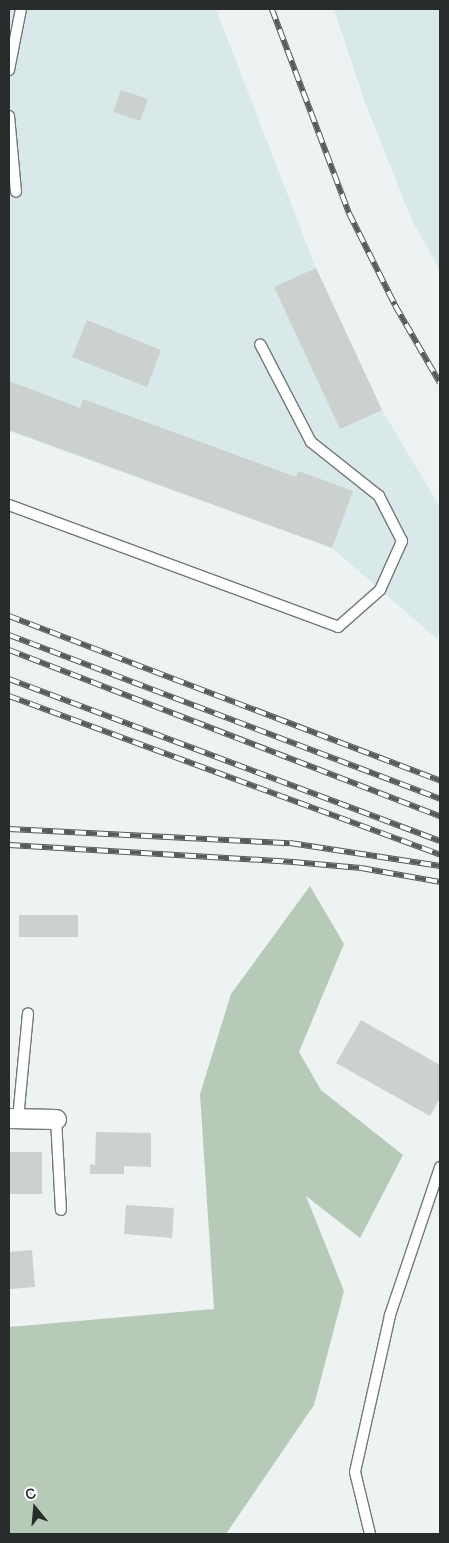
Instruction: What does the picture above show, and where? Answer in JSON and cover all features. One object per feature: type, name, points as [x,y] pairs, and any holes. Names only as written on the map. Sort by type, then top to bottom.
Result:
[{"type":"street","points":[[13,1119],[56,1119]]},
{"type":"lane","points":[[9,70],[21,9]]},
{"type":"lane","points":[[9,116],[16,192]]},
{"type":"lane","points":[[9,505],[338,627],[380,590],[402,541],[378,496],[310,442],[260,344]]},
{"type":"lane","points":[[13,1119],[28,1013]]},
{"type":"lane","points":[[56,1119],[60,1210]]},
{"type":"lane","points":[[370,1534],[355,1472],[390,1315],[440,1167]]},
{"type":"shaded area","points":[[9,9],[216,9],[316,268],[382,410],[440,507],[440,629],[437,639],[332,548],[9,431]]},
{"type":"shaded area","points":[[334,9],[440,9],[440,270],[412,221],[366,105]]},
{"type":"green space","points":[[310,886],[344,944],[299,1052],[321,1090],[403,1155],[360,1238],[306,1196],[344,1291],[314,1405],[226,1534],[9,1534],[9,1327],[214,1309],[200,1094],[231,994]]},
{"type":"building","points":[[121,90],[148,99],[140,121],[113,112]]},
{"type":"building","points":[[316,268],[382,410],[340,429],[274,287]]},
{"type":"building","points":[[87,320],[161,350],[147,387],[72,357]]},
{"type":"building","points":[[9,381],[80,408],[83,399],[296,477],[298,471],[353,491],[332,548],[9,430]]},
{"type":"building","points":[[19,915],[78,915],[78,937],[19,937]]},
{"type":"building","points":[[361,1020],[440,1065],[440,1098],[430,1116],[336,1063]]},
{"type":"building","points":[[96,1132],[151,1133],[151,1167],[124,1166],[124,1174],[90,1174],[90,1164],[95,1165]]},
{"type":"building","points":[[9,1152],[42,1152],[42,1194],[9,1194]]},
{"type":"building","points":[[126,1205],[174,1208],[172,1238],[124,1234]]},
{"type":"building","points":[[32,1250],[35,1287],[10,1289],[9,1252]]},
{"type":"railway","points":[[272,9],[349,213],[395,305],[440,383]]},
{"type":"railway","points":[[9,616],[440,781]]},
{"type":"railway","points":[[9,635],[440,799]]},
{"type":"railway","points":[[9,650],[440,816]]},
{"type":"railway","points":[[9,679],[440,841]]},
{"type":"railway","points":[[9,696],[440,855]]},
{"type":"railway","points":[[9,829],[290,843],[440,866]]},
{"type":"railway","points":[[9,845],[293,862],[361,868],[440,882]]}]
